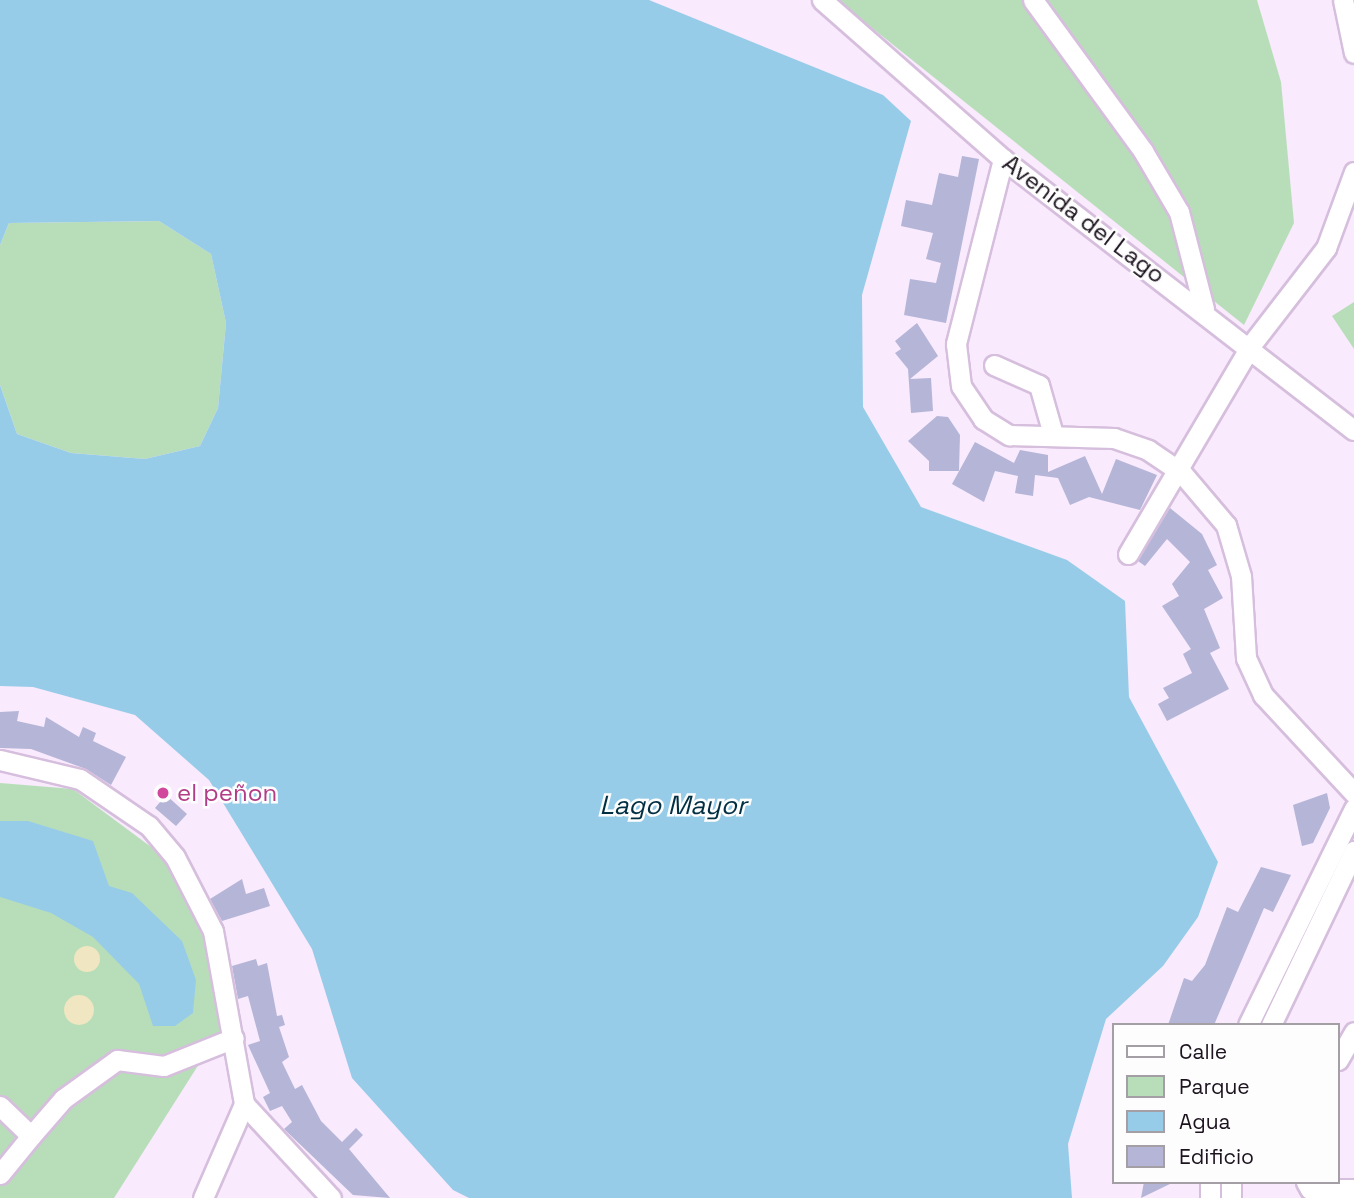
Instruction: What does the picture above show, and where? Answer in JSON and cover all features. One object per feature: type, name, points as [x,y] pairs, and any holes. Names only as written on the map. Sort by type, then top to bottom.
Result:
[{"type":"street","name":"Avenida del Lago","points":[[822,0],[1003,159],[1251,345],[1354,430]]},
{"type":"street","points":[[1032,0],[1143,151],[1179,212],[1204,309]]},
{"type":"street","points":[[1343,0],[1354,53]]},
{"type":"street","points":[[1003,159],[956,344],[961,386],[983,419],[1009,435],[1053,434],[1114,438],[1148,450],[1181,472],[1226,525],[1241,576],[1246,658],[1264,695],[1354,793]]},
{"type":"street","points":[[1128,554],[1181,472],[1251,345],[1326,248],[1354,173]]},
{"type":"street","points":[[994,365],[1039,385],[1053,434]]},
{"type":"street","points":[[0,760],[80,779],[149,826],[175,857],[213,931],[244,1104],[203,1198]]},
{"type":"street","points":[[1249,1023],[1354,809]]},
{"type":"street","points":[[1272,1023],[1354,851]]},
{"type":"street","points":[[1340,1056],[1354,1032]]},
{"type":"street","points":[[0,1154],[63,1099],[117,1060],[164,1066],[234,1038]]},
{"type":"street","points":[[244,1104],[331,1198]]},
{"type":"street","points":[[0,1107],[24,1132]]},
{"type":"street","points":[[0,1174],[24,1132]]},
{"type":"street","points":[[1307,1184],[1310,1189],[1354,1189]]},
{"type":"green space","points":[[837,0],[1257,0],[1281,82],[1294,223],[1244,325]]},
{"type":"green space","points":[[159,221],[211,254],[226,323],[218,408],[200,446],[145,459],[71,453],[17,434],[0,385],[0,245],[9,223]]},
{"type":"green space","points":[[1354,302],[1354,349],[1332,316]]},
{"type":"green space","points":[[0,783],[73,789],[170,861],[205,942],[225,1023],[114,1198],[0,1198]]},
{"type":"sand","points":[[87,946],[97,949],[100,959],[97,969],[87,972],[77,969],[74,959],[77,949]]},
{"type":"sand","points":[[79,995],[90,999],[94,1010],[90,1021],[79,1025],[68,1021],[64,1010],[68,999]]},
{"type":"water","name":"Lago Mayor","points":[[0,0],[649,0],[883,95],[911,121],[862,295],[863,407],[921,507],[1067,560],[1125,601],[1129,697],[1218,862],[1198,917],[1163,966],[1106,1019],[1068,1144],[1072,1198],[469,1198],[453,1190],[352,1078],[312,949],[209,780],[135,715],[33,687],[0,686],[0,385],[17,434],[71,453],[145,459],[200,446],[218,408],[226,323],[211,254],[159,221],[9,223],[0,245]]},
{"type":"water","points":[[0,821],[28,821],[93,841],[109,886],[132,893],[182,941],[196,980],[193,1013],[175,1026],[153,1026],[139,984],[93,937],[51,913],[0,897]]},
{"type":"building","points":[[962,156],[979,159],[946,323],[904,315],[910,279],[936,283],[941,263],[926,259],[933,233],[901,226],[906,200],[932,205],[939,173],[958,177]]},
{"type":"building","points":[[917,323],[938,356],[910,379],[931,378],[933,411],[911,413],[908,369],[895,353],[901,349],[895,341]]},
{"type":"building","points":[[937,416],[948,417],[960,435],[959,471],[929,471],[929,461],[908,441]]},
{"type":"building","points":[[975,442],[1014,463],[1020,450],[1048,455],[1048,472],[1085,456],[1102,494],[1116,459],[1157,475],[1140,510],[1089,497],[1070,505],[1058,478],[1035,475],[1033,496],[1015,493],[1018,476],[995,471],[984,502],[952,484]]},
{"type":"building","points":[[1170,508],[1202,534],[1217,565],[1208,570],[1223,598],[1204,609],[1220,648],[1210,653],[1229,689],[1167,721],[1158,704],[1169,698],[1163,688],[1192,673],[1183,654],[1191,649],[1162,606],[1179,596],[1172,584],[1190,562],[1167,539],[1145,566],[1138,561]]},
{"type":"building","points":[[19,711],[17,721],[44,727],[46,717],[79,737],[83,727],[96,733],[93,741],[126,757],[111,785],[86,769],[31,749],[0,748],[0,712]]},
{"type":"building","points":[[1327,793],[1330,808],[1313,843],[1302,846],[1293,805]]},
{"type":"building","points":[[166,795],[187,814],[176,826],[155,808]]},
{"type":"building","points":[[1261,867],[1291,875],[1273,912],[1264,908],[1215,1023],[1169,1023],[1184,978],[1192,981],[1205,965],[1227,907],[1238,912]]},
{"type":"building","points":[[242,879],[246,894],[264,888],[270,906],[222,921],[210,899]]},
{"type":"building","points":[[256,959],[258,966],[267,963],[277,1016],[282,1015],[285,1025],[279,1027],[289,1057],[282,1062],[295,1089],[302,1085],[321,1121],[342,1142],[356,1128],[363,1135],[349,1149],[390,1198],[353,1195],[284,1129],[292,1122],[282,1106],[270,1111],[263,1097],[270,1093],[248,1045],[260,1041],[248,996],[238,999],[232,966]]},
{"type":"building","points":[[1144,1184],[1170,1184],[1141,1198]]},
{"type":"place","name":"el peñon","points":[[163,793]]}]
